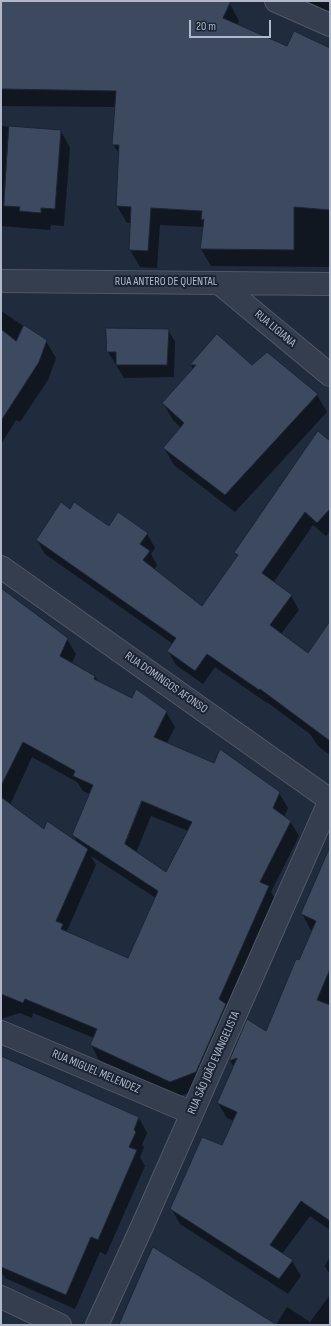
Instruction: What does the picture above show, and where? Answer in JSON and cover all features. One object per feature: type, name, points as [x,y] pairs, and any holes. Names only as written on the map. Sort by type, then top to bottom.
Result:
[{"type":"street","points":[[276,1],[330,25]]},
{"type":"street","name":"RUA ANTERO DE QUENTAL","points":[[1,281],[330,284]]},
{"type":"street","name":"RUA LIGIANA","points":[[219,283],[330,375]]},
{"type":"street","name":"RUA DOMINGOS AFONSO","points":[[1,567],[330,800]]},
{"type":"street","name":"RUA SÃO JOÃO EVANGELISTA","points":[[97,1325],[330,800]]},
{"type":"street","name":"RUA MIGUEL MELENDEZ","points":[[1,1032],[192,1113]]},
{"type":"street","points":[[1,1297],[60,1325]]},
{"type":"building","points":[[1,1],[231,1],[223,18],[287,46],[294,31],[330,48],[330,210],[294,207],[294,250],[200,249],[204,219],[201,220],[202,211],[151,208],[148,251],[129,250],[131,207],[116,206],[119,145],[112,145],[116,91],[1,89]]},
{"type":"building","points":[[9,126],[61,130],[55,209],[41,208],[41,213],[19,211],[20,207],[4,206]]},
{"type":"building","points":[[24,325],[47,340],[39,362],[1,421],[1,329],[16,341]]},
{"type":"building","points":[[106,328],[169,329],[167,365],[116,365],[116,352],[107,352]]},
{"type":"building","points":[[217,334],[252,365],[267,352],[318,394],[225,495],[163,448],[184,423],[162,403],[196,365],[190,365]]},
{"type":"building","points":[[318,431],[330,441],[330,509],[317,523],[305,512],[262,573],[292,595],[270,625],[308,653],[330,621],[330,741],[260,689],[259,690],[207,654],[195,671],[167,651],[176,638],[36,540],[61,502],[70,509],[74,502],[109,526],[118,512],[148,533],[140,544],[150,551],[143,560],[202,606],[238,555],[234,553]]},
{"type":"building","points":[[1,588],[68,638],[60,656],[95,676],[94,679],[132,698],[136,689],[167,711],[154,737],[214,763],[220,749],[280,792],[273,808],[291,821],[260,882],[269,886],[219,999],[226,1004],[196,1072],[170,1082],[90,1045],[97,1029],[25,999],[23,1003],[1,994],[1,797],[44,829],[47,821],[88,849],[56,921],[63,924],[61,929],[128,958],[158,891],[72,835],[93,785],[73,776],[75,771],[23,742],[1,786]],"holes":[[[142,801],[192,822],[166,872],[125,844]]]},
{"type":"building","points":[[330,847],[330,969],[317,1000],[330,1005],[330,1221],[301,1201],[270,1245],[293,1260],[279,1279],[170,1209],[202,1137],[222,1145],[237,1112],[217,1103],[237,1058],[229,1061],[247,1019],[266,1031],[296,959],[299,960],[316,921],[301,914]]},
{"type":"building","points":[[1,1056],[139,1117],[134,1130],[136,1132],[129,1147],[137,1150],[98,1240],[91,1237],[66,1295],[1,1267]]},
{"type":"building","points":[[153,1247],[277,1325],[119,1325]]}]
